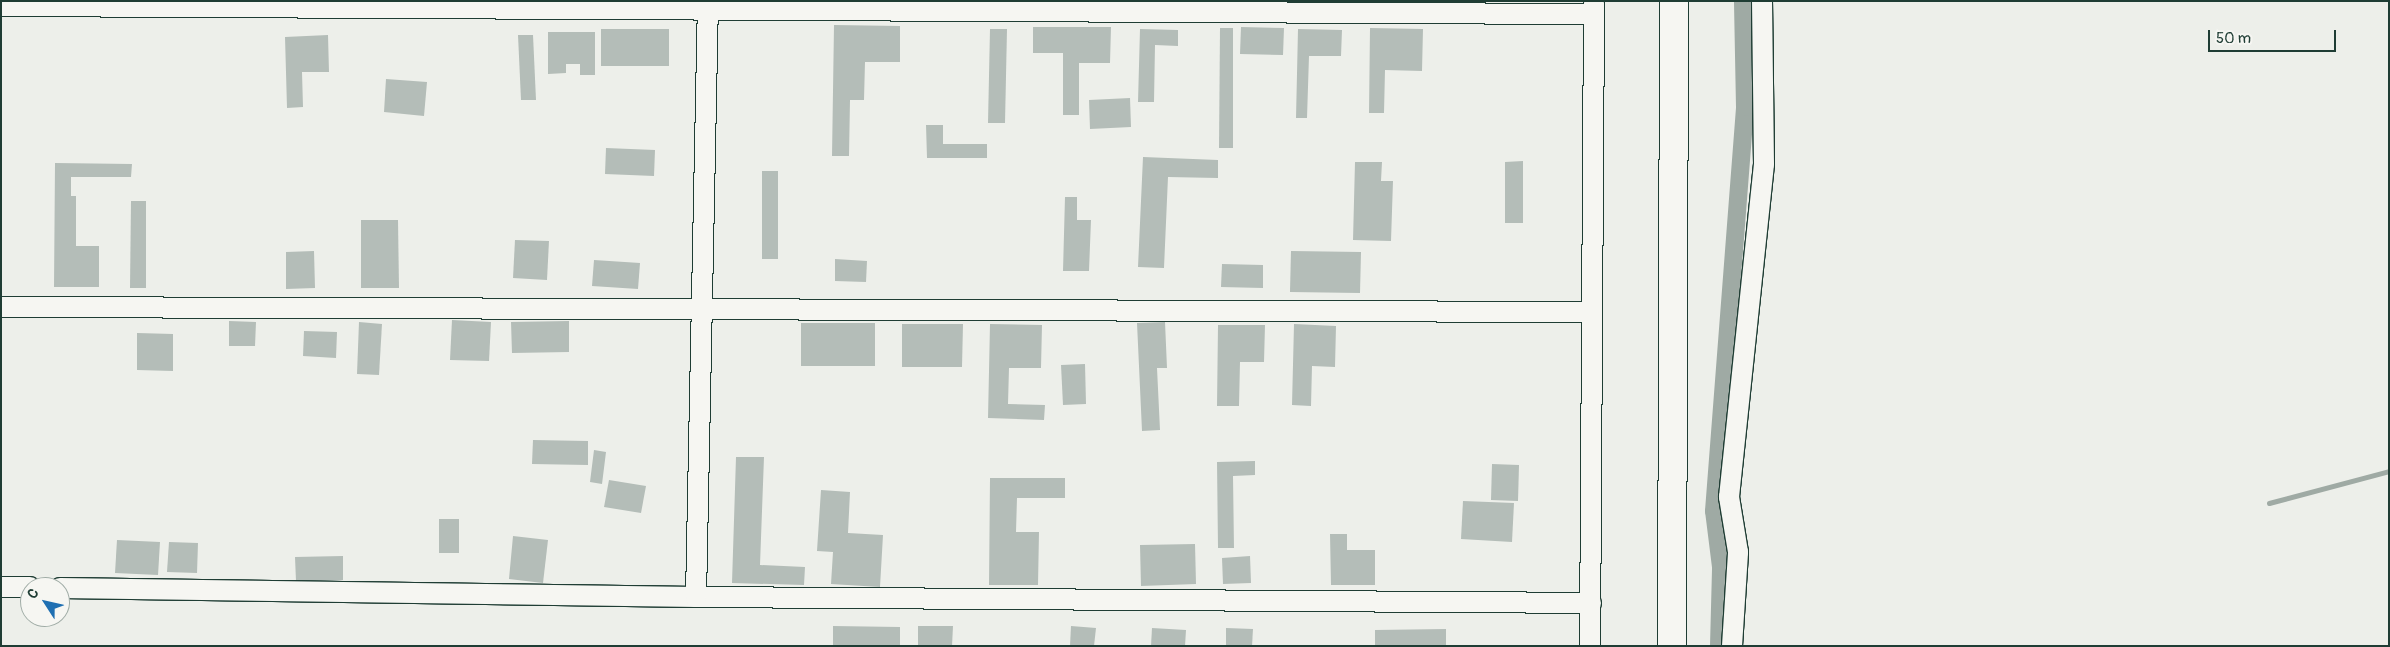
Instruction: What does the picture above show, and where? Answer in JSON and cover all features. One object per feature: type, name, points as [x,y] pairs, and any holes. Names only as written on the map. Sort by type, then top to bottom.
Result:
[{"type":"highway","points":[[1672,646],[1674,1]]},
{"type":"street","points":[[1732,646],[1738,552],[1729,497],[1764,164],[1762,1]]},
{"type":"street","points":[[1,6],[1594,8],[1590,646]]},
{"type":"street","points":[[696,597],[708,6]]},
{"type":"street","points":[[1,307],[1592,312]]},
{"type":"street","points":[[1,587],[20,587]]},
{"type":"street","points":[[70,588],[696,597],[1590,602]]},
{"type":"building","points":[[834,25],[900,26],[900,62],[865,62],[864,100],[850,100],[849,156],[832,156]]},
{"type":"building","points":[[1033,27],[1111,27],[1110,63],[1079,63],[1079,115],[1063,115],[1063,53],[1033,53]]},
{"type":"building","points":[[1241,27],[1284,28],[1283,55],[1240,54]]},
{"type":"building","points":[[1220,28],[1233,28],[1233,148],[1219,148]]},
{"type":"building","points":[[1370,28],[1423,29],[1422,71],[1385,70],[1384,113],[1369,113]]},
{"type":"building","points":[[601,29],[669,29],[669,66],[601,66]]},
{"type":"building","points":[[990,29],[1007,29],[1005,123],[988,123]]},
{"type":"building","points":[[1140,29],[1178,30],[1178,46],[1155,45],[1154,102],[1138,102]]},
{"type":"building","points":[[1298,29],[1342,30],[1341,56],[1309,56],[1307,118],[1296,118]]},
{"type":"building","points":[[548,32],[595,32],[595,75],[580,75],[580,64],[566,64],[566,73],[548,74]]},
{"type":"building","points":[[328,35],[329,72],[302,72],[303,107],[287,108],[285,37]]},
{"type":"building","points":[[518,35],[533,35],[536,100],[521,100]]},
{"type":"building","points":[[386,79],[427,82],[424,116],[384,112]]},
{"type":"building","points":[[1130,98],[1131,127],[1090,129],[1089,100]]},
{"type":"building","points":[[926,125],[943,125],[943,144],[987,144],[987,158],[927,158]]},
{"type":"building","points":[[606,148],[655,150],[654,176],[605,174]]},
{"type":"building","points":[[1143,157],[1218,160],[1218,178],[1168,177],[1164,268],[1138,267]]},
{"type":"building","points":[[1523,161],[1523,223],[1505,223],[1505,162]]},
{"type":"building","points":[[1355,162],[1382,162],[1381,181],[1393,181],[1391,241],[1353,240]]},
{"type":"building","points":[[55,163],[132,164],[131,177],[71,177],[71,196],[76,196],[76,246],[99,246],[99,287],[54,287]]},
{"type":"building","points":[[762,171],[778,171],[778,259],[762,259]]},
{"type":"building","points":[[1065,197],[1077,197],[1077,220],[1091,220],[1089,271],[1063,271]]},
{"type":"building","points":[[131,201],[146,201],[146,288],[130,288]]},
{"type":"building","points":[[361,220],[398,220],[399,288],[361,288]]},
{"type":"building","points":[[515,240],[549,241],[547,280],[513,278]]},
{"type":"building","points":[[314,251],[315,288],[286,289],[286,252]]},
{"type":"building","points":[[1291,251],[1361,252],[1360,293],[1290,292]]},
{"type":"building","points":[[835,259],[867,261],[866,282],[835,281]]},
{"type":"building","points":[[594,260],[640,263],[638,289],[592,286]]},
{"type":"building","points":[[1222,264],[1263,265],[1263,288],[1221,287]]},
{"type":"building","points":[[452,320],[491,322],[489,361],[450,360]]},
{"type":"building","points":[[229,321],[256,322],[255,346],[229,346]]},
{"type":"building","points":[[569,321],[569,352],[512,353],[511,322]]},
{"type":"building","points":[[359,322],[382,324],[379,375],[357,374]]},
{"type":"building","points":[[1165,322],[1167,368],[1157,368],[1160,430],[1142,431],[1137,323]]},
{"type":"building","points":[[801,323],[875,323],[875,366],[801,366]]},
{"type":"building","points":[[902,324],[963,324],[962,367],[902,367]]},
{"type":"building","points":[[990,324],[1042,325],[1041,368],[1009,368],[1008,404],[1045,405],[1044,420],[988,418]]},
{"type":"building","points":[[1294,324],[1336,326],[1335,367],[1312,366],[1311,406],[1292,405]]},
{"type":"building","points":[[1218,325],[1265,325],[1264,362],[1240,362],[1239,406],[1217,406]]},
{"type":"building","points":[[304,331],[337,332],[336,358],[303,356]]},
{"type":"building","points":[[137,333],[173,334],[173,371],[137,370]]},
{"type":"building","points":[[1085,364],[1086,404],[1063,405],[1061,365]]},
{"type":"building","points":[[533,440],[588,441],[588,465],[532,464]]},
{"type":"building","points":[[594,450],[606,452],[602,484],[590,482]]},
{"type":"building","points":[[736,457],[764,457],[760,565],[805,567],[804,585],[732,583]]},
{"type":"building","points":[[1255,461],[1255,475],[1233,476],[1234,548],[1218,548],[1217,462]]},
{"type":"building","points":[[1492,464],[1519,465],[1518,501],[1491,500]]},
{"type":"building","points":[[990,478],[1065,478],[1065,498],[1017,498],[1016,532],[1039,532],[1038,585],[989,585]]},
{"type":"building","points":[[609,480],[646,486],[641,513],[604,507]]},
{"type":"building","points":[[821,490],[850,492],[848,533],[883,535],[880,587],[831,584],[833,552],[817,551]]},
{"type":"building","points":[[1463,501],[1514,503],[1512,542],[1461,539]]},
{"type":"building","points":[[439,519],[459,519],[459,553],[439,553]]},
{"type":"building","points":[[1330,534],[1347,534],[1347,550],[1375,550],[1375,585],[1331,585]]},
{"type":"building","points":[[513,536],[548,540],[543,583],[509,579]]},
{"type":"building","points":[[117,540],[160,542],[158,575],[115,573]]},
{"type":"building","points":[[169,542],[198,543],[197,573],[167,572]]},
{"type":"building","points":[[1195,544],[1196,584],[1141,586],[1140,545]]},
{"type":"building","points":[[343,556],[343,580],[296,581],[295,557]]},
{"type":"building","points":[[1250,556],[1251,583],[1223,584],[1222,558]]},
{"type":"building","points":[[833,626],[900,627],[900,646],[833,646]]},
{"type":"building","points":[[918,626],[953,626],[952,646],[918,646]]},
{"type":"building","points":[[1071,626],[1096,628],[1094,646],[1070,646]]},
{"type":"building","points":[[1152,628],[1186,630],[1185,646],[1151,646]]},
{"type":"building","points":[[1226,628],[1253,629],[1252,646],[1226,646]]},
{"type":"building","points":[[1446,629],[1446,646],[1375,646],[1375,630]]},
{"type":"waterway","points":[[1719,646],[1721,567],[1714,511],[1745,107],[1743,1]]},
{"type":"waterway","points":[[2269,503],[2389,471]]}]
